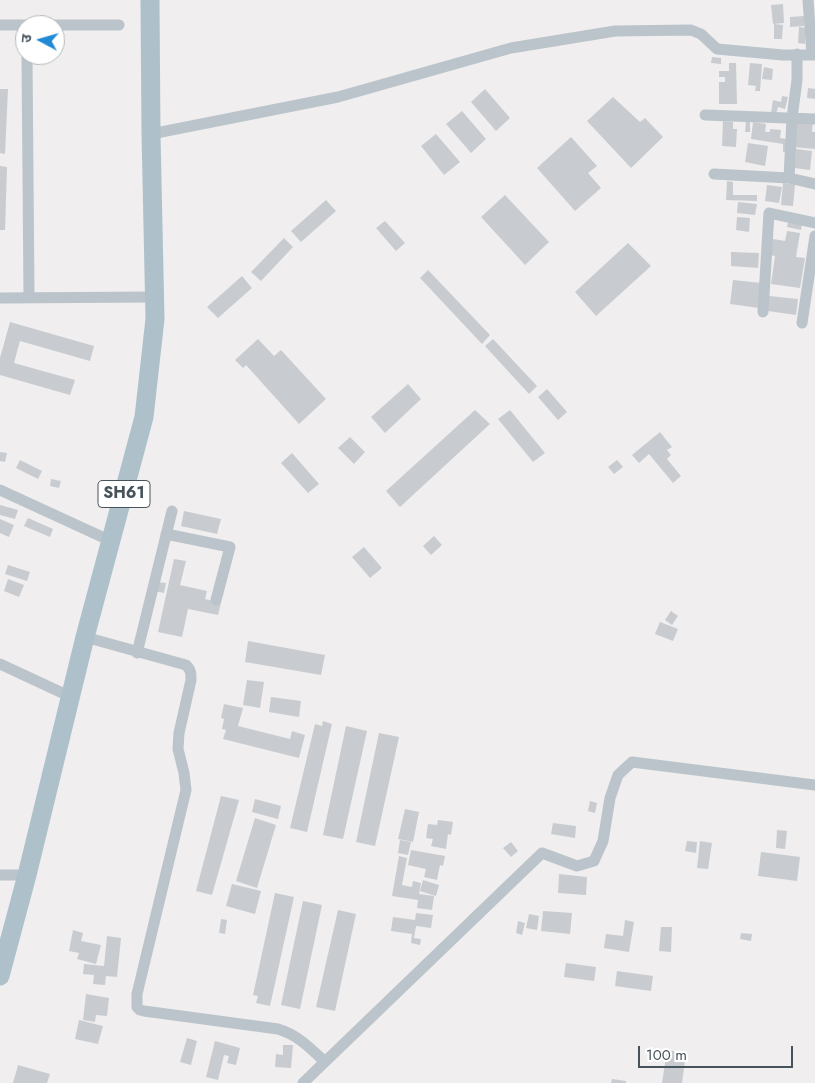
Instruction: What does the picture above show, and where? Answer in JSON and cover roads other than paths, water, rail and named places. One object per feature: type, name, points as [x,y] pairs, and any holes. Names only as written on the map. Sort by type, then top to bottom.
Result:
[{"type":"main road","name":"SH61","points":[[0,976],[27,875],[85,637],[144,416],[155,319],[150,0]]},
{"type":"street","points":[[151,134],[338,97],[511,48],[615,31],[692,30],[701,34],[717,49],[782,55],[814,55],[808,0]]},
{"type":"street","points":[[0,25],[15,25]]},
{"type":"street","points":[[65,25],[119,25]]},
{"type":"street","points":[[789,178],[792,118],[797,80],[797,54]]},
{"type":"street","points":[[27,65],[29,298]]},
{"type":"street","points":[[705,115],[815,119]]},
{"type":"street","points":[[714,174],[789,178],[815,184]]},
{"type":"street","points":[[762,312],[769,213],[815,223]]},
{"type":"street","points":[[802,323],[815,236]]},
{"type":"street","points":[[0,298],[155,297]]},
{"type":"street","points":[[0,490],[111,541]]},
{"type":"street","points":[[137,652],[172,511]]},
{"type":"street","points":[[166,534],[230,547],[216,600]]},
{"type":"street","points":[[85,637],[186,665],[190,669],[191,680],[178,733],[178,749],[186,790],[137,994],[137,1007],[144,1012],[289,1032],[304,1041],[325,1062]]},
{"type":"street","points":[[0,664],[71,697]]},
{"type":"street","points":[[303,1083],[542,853],[577,866],[594,861],[603,841],[610,798],[618,775],[632,762],[815,785]]},
{"type":"street","points":[[0,875],[27,875]]}]
